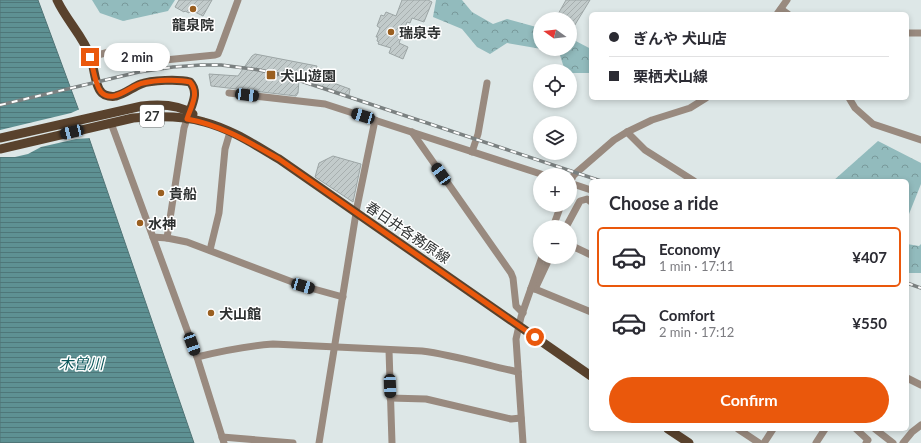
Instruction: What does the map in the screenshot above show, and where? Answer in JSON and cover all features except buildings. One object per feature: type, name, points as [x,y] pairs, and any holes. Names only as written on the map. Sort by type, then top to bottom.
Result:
[{"type":"main road","points":[[57,0],[61,9],[81,38],[90,57],[98,86],[102,93],[109,96],[116,96],[143,83],[183,80],[190,82],[195,89],[195,97],[188,115]]},
{"type":"main road","name":"春日井各務原線","points":[[0,149],[98,120],[130,107],[156,105],[175,106],[188,115],[230,132],[279,159],[589,375]]},
{"type":"main road","name":"春日井各務原線","points":[[0,138],[48,127],[98,120],[111,123],[133,118],[152,116],[188,115]]},
{"type":"main road","points":[[671,431],[689,443]]},
{"type":"street","points":[[90,57],[109,52],[127,59],[145,62],[218,54],[238,0]]},
{"type":"street","points":[[779,11],[787,0]]},
{"type":"street","points":[[909,33],[921,33]]},
{"type":"street","points":[[472,152],[478,134],[487,83]]},
{"type":"street","points":[[229,93],[325,104],[533,171]]},
{"type":"street","points":[[577,172],[614,140],[627,132],[652,120],[690,108],[703,100]]},
{"type":"street","points":[[850,100],[855,108],[873,124],[921,140]]},
{"type":"street","points":[[168,238],[184,128],[188,115]]},
{"type":"street","points":[[319,443],[357,208],[376,120]]},
{"type":"street","points":[[111,123],[197,357],[223,440],[293,443]]},
{"type":"street","points":[[210,250],[219,213],[225,150],[230,132]]},
{"type":"street","points":[[412,132],[511,273],[513,278],[516,306],[523,313]]},
{"type":"street","points":[[627,132],[645,150],[691,179]]},
{"type":"street","points":[[577,185],[589,189]]},
{"type":"street","points":[[570,220],[580,201],[589,200]]},
{"type":"street","points":[[153,237],[187,242],[303,286],[343,297]]},
{"type":"street","points":[[577,249],[589,254]]},
{"type":"street","points":[[533,289],[540,264]]},
{"type":"street","points":[[523,443],[516,339],[523,313],[533,289],[546,264]]},
{"type":"street","points":[[533,289],[589,311]]},
{"type":"street","points":[[197,357],[252,345],[273,344],[422,351],[446,354],[481,364],[518,372]]},
{"type":"street","points":[[389,350],[392,443]]},
{"type":"street","points":[[909,379],[921,385]]},
{"type":"street","points":[[390,398],[426,399],[511,419],[521,418]]},
{"type":"street","points":[[903,443],[912,432],[921,425]]},
{"type":"street","points":[[741,431],[759,443]]},
{"type":"street","points":[[764,443],[772,431]]},
{"type":"street","points":[[816,443],[824,431]]},
{"type":"street","points":[[858,431],[868,440],[866,443]]},
{"type":"street","points":[[878,431],[893,443]]},
{"type":"green space","points":[[92,0],[175,0],[168,11],[123,21],[100,13]]},
{"type":"green space","points":[[436,0],[462,0],[472,12],[493,24],[507,19],[533,26],[533,48],[507,43],[490,54],[477,47],[462,29],[433,17]]},
{"type":"green space","points":[[577,42],[589,48],[589,73],[577,73],[577,64],[563,64],[560,56],[577,56]]},
{"type":"green space","points":[[878,141],[921,163],[921,184],[909,214],[909,179],[835,179]]},
{"type":"green space","points":[[909,244],[919,246],[921,244],[921,273],[909,273]]},
{"type":"water","name":"木曽川","points":[[0,0],[38,0],[89,138],[194,443],[0,443]]},
{"type":"pier","points":[[80,109],[91,138],[76,139],[41,147],[28,154],[15,157],[0,157],[0,130],[71,113]]},
{"type":"railway","points":[[0,105],[139,72],[173,67],[221,65],[283,75],[595,179]]},
{"type":"railway","points":[[909,284],[921,288]]},
{"type":"place","name":"龍泉院","points":[[193,9]]},
{"type":"place","name":"瑞泉寺","points":[[391,32]]},
{"type":"place","name":"犬山遊園","points":[[271,75]]},
{"type":"place","name":"貴船","points":[[161,193]]},
{"type":"place","name":"水神","points":[[140,223]]},
{"type":"place","name":"犬山館","points":[[211,313]]},
{"type":"route","points":[[90,57],[98,86],[102,93],[109,96],[116,96],[143,83],[172,80],[183,80],[190,82],[195,89],[195,95],[187,119],[204,122],[230,132],[279,159],[535,337]]}]
